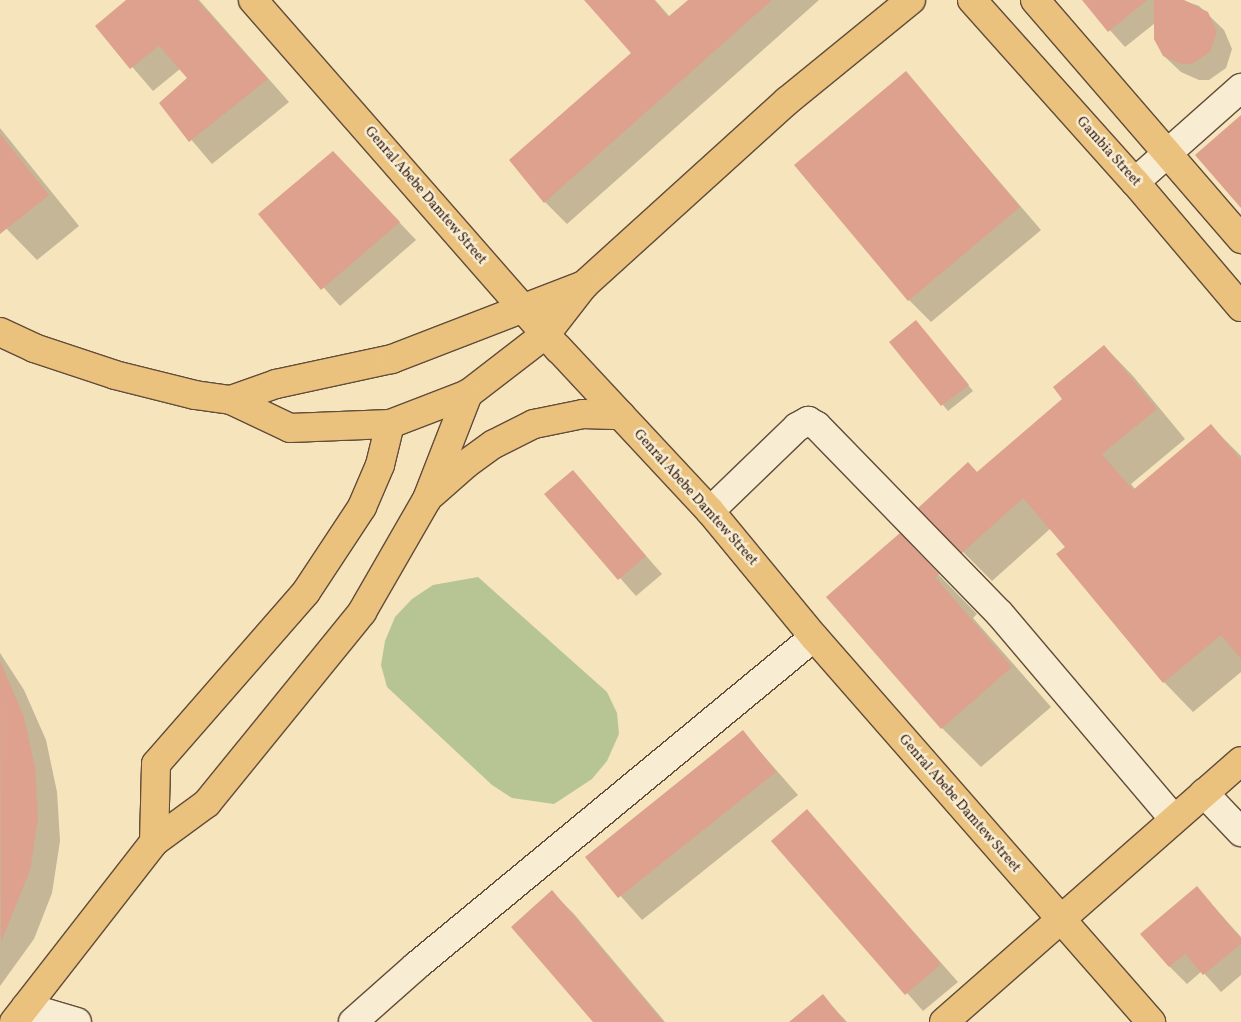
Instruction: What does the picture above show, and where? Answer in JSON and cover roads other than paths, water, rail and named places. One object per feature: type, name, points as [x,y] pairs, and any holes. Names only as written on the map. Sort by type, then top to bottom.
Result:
[{"type":"main road","name":"Genral Abebe Damtew Street","points":[[253,0],[546,334],[710,511],[814,637],[1151,1022]]},
{"type":"main road","points":[[0,332],[34,348],[116,375],[196,395],[231,400],[290,428],[390,424],[468,394],[546,334],[584,285],[787,101],[911,0]]},
{"type":"main road","name":"Gambia Street","points":[[972,0],[1135,182],[1241,307]]},
{"type":"main road","points":[[1035,0],[1168,151],[1241,239]]},
{"type":"main road","points":[[231,400],[276,384],[392,359],[584,285]]},
{"type":"main road","points":[[20,1015],[154,842],[207,804],[362,612],[427,499],[468,394]]},
{"type":"main road","points":[[427,499],[466,464],[494,444],[534,424],[583,414],[621,415]]},
{"type":"main road","points":[[154,842],[156,764],[306,592],[362,507],[380,465],[390,424]]},
{"type":"main road","points":[[944,1022],[1241,761]]},
{"type":"street","points":[[1135,182],[1241,88]]},
{"type":"street","points":[[710,511],[796,427],[808,421],[817,426],[1000,614],[1174,819]]},
{"type":"street","points":[[353,1022],[416,966],[814,637]]},
{"type":"street","points":[[1204,793],[1241,832]]},
{"type":"street","points":[[20,1015],[77,1022]]}]
